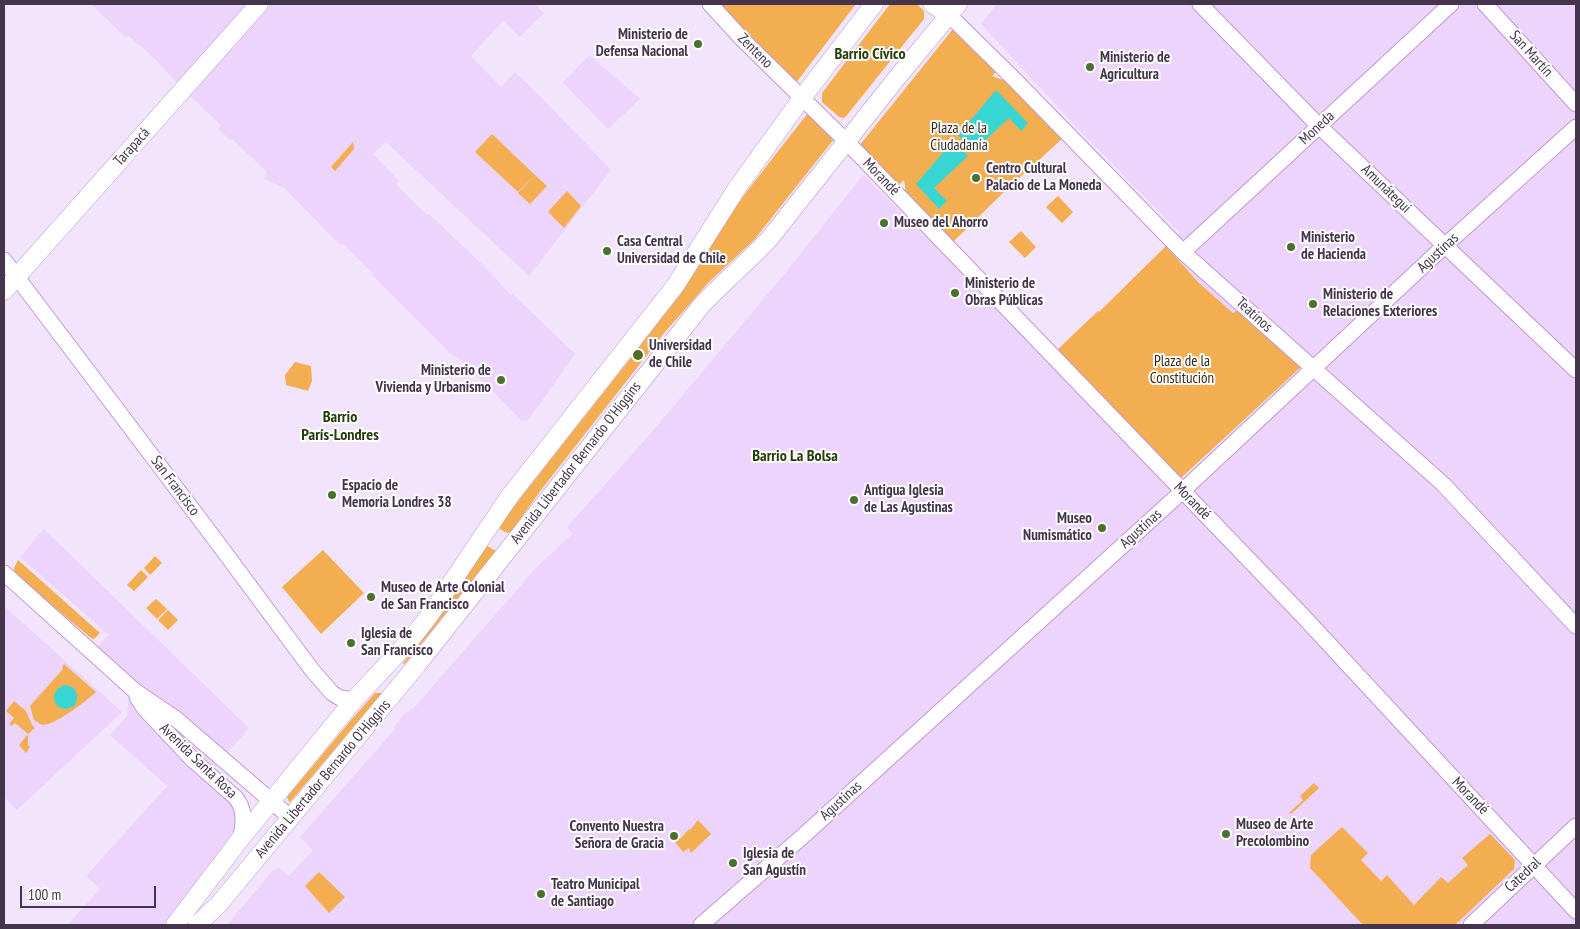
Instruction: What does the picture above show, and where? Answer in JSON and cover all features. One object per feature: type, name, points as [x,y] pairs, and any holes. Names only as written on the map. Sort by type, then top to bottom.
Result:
[{"type":"main road","name":"Tarapacá","points":[[4,291],[259,4]]},
{"type":"main road","name":"Zenteno","points":[[710,4],[743,40],[802,98]]},
{"type":"main road","name":"Avenida Libertador Bernardo O'Higgins","points":[[174,925],[241,838],[354,700],[411,639],[429,616],[509,498],[675,286],[731,196],[802,98],[874,4]]},
{"type":"main road","name":"Teatinos","points":[[932,4],[953,10],[1015,80],[1183,252],[1443,484],[1576,626]]},
{"type":"main road","name":"Amunátegui","points":[[1200,4],[1319,126],[1576,370]]},
{"type":"main road","name":"Moneda","points":[[1183,252],[1451,4]]},
{"type":"main road","name":"San Martín","points":[[1485,4],[1576,104]]},
{"type":"main road","name":"Avenida Libertador Bernardo O'Higgins","points":[[197,925],[219,904],[417,665],[701,306],[770,238],[953,10]]},
{"type":"main road","name":"Morandé","points":[[802,98],[847,142],[1302,615],[1418,742],[1535,864],[1576,911]]},
{"type":"main road","name":"Agustinas","points":[[701,925],[802,837],[1183,491],[1445,246],[1576,127]]},
{"type":"main road","name":"San Francisco","points":[[4,260],[312,670],[336,696],[354,700]]},
{"type":"main road","points":[[488,528],[511,546]]},
{"type":"main road","name":"Avenida Santa Rosa","points":[[4,573],[135,690],[175,718],[291,818]]},
{"type":"main road","name":"Avenida Santa Rosa","points":[[135,690],[138,700],[150,714],[193,760],[239,802],[243,814],[241,838]]},
{"type":"main road","name":"Catedral","points":[[1471,925],[1576,826]]},
{"type":"shaded area","points":[[91,4],[534,4],[544,13],[520,37],[503,21],[471,56],[501,87],[515,72],[611,170],[529,276],[386,142],[373,154],[399,181],[396,184],[427,215],[429,214],[484,266],[511,295],[520,301],[575,354],[532,415],[526,421],[521,420],[462,361],[452,355],[342,243],[340,245],[283,187],[264,179],[266,171],[232,139],[230,140],[218,129],[221,125],[140,45],[129,36],[126,38]]},
{"type":"shaded area","points":[[997,4],[1576,4],[1576,925],[227,925],[273,870],[279,868],[289,876],[313,850],[300,837],[395,729],[394,727],[407,711],[409,712],[410,709],[414,708],[537,567],[572,534],[567,527],[650,434],[782,277],[863,175],[1026,335],[1179,478],[1183,478],[1300,369],[1238,309],[1233,314],[1198,281],[1166,246],[1179,232],[1081,132],[981,24]]},
{"type":"shaded area","points":[[589,55],[640,99],[608,129],[563,83]]},
{"type":"shaded area","points":[[996,90],[1028,123],[1021,131],[1009,118],[974,151],[958,135]]},
{"type":"shaded area","points":[[953,141],[968,156],[934,188],[947,201],[939,209],[916,184]]},
{"type":"shaded area","points":[[44,529],[249,728],[208,775],[236,803],[236,833],[169,925],[67,925],[100,889],[86,876],[167,786],[110,735],[127,716],[130,683],[94,651],[109,635],[20,557]]},
{"type":"shaded area","points":[[4,606],[122,712],[17,810],[4,797]]},
{"type":"shaded area","points":[[65,685],[74,689],[77,698],[75,705],[63,709],[58,706],[54,698],[59,688]]},
{"type":"green space","points":[[717,4],[856,4],[795,84]]},
{"type":"green space","points":[[890,4],[917,4],[924,11],[924,19],[847,115],[844,118],[839,117],[822,102],[822,93]]},
{"type":"green space","name":"Plaza de la Ciudadanía","points":[[953,29],[998,70],[992,76],[1006,81],[1063,138],[953,242],[906,193],[904,180],[897,186],[859,146]]},
{"type":"green space","points":[[808,113],[834,139],[754,240],[709,282],[665,332],[541,490],[511,532],[507,533],[500,529],[500,525],[674,301],[721,228]]},
{"type":"green space","points":[[492,134],[535,175],[518,192],[475,152]]},
{"type":"green space","points":[[353,142],[354,149],[335,171],[331,167]]},
{"type":"green space","points":[[535,175],[547,186],[530,204],[518,193]]},
{"type":"green space","points":[[567,191],[581,206],[564,228],[548,212]]},
{"type":"green space","points":[[1058,196],[1073,212],[1062,223],[1046,207]]},
{"type":"green space","points":[[1021,231],[1036,247],[1025,258],[1009,242]]},
{"type":"green space","name":"Plaza de la Constitución","points":[[1166,246],[1198,282],[1233,313],[1239,309],[1301,367],[1180,479],[1057,350],[1099,312]]},
{"type":"green space","points":[[295,362],[311,366],[312,381],[308,391],[286,385],[285,375]]},
{"type":"green space","points":[[486,545],[496,551],[404,665],[403,663],[432,627]]},
{"type":"green space","points":[[323,550],[364,593],[321,634],[282,587]]},
{"type":"green space","points":[[155,556],[162,563],[150,575],[144,568]]},
{"type":"green space","points":[[18,560],[100,633],[94,639],[91,638],[15,574],[14,568]]},
{"type":"green space","points":[[141,570],[148,577],[134,591],[127,585]]},
{"type":"green space","points":[[156,599],[167,609],[157,619],[146,608]]},
{"type":"green space","points":[[168,610],[178,620],[168,630],[158,620]]},
{"type":"green space","points":[[64,664],[96,692],[62,717],[42,725],[34,720],[30,706],[63,669]]},
{"type":"green space","points":[[375,693],[382,693],[289,802],[287,797]]},
{"type":"green space","points":[[14,701],[26,711],[35,728],[28,734],[15,723],[12,726],[9,724],[14,718],[6,711]]},
{"type":"green space","points":[[28,734],[28,745],[30,747],[26,753],[19,745]]},
{"type":"green space","points":[[1314,783],[1319,788],[1291,814],[1289,813],[1303,800],[1300,796]]},
{"type":"green space","points":[[698,820],[711,834],[691,853],[689,848],[683,852],[675,842],[690,830]]},
{"type":"green space","points":[[1342,827],[1368,853],[1361,860],[1381,881],[1387,875],[1414,905],[1441,877],[1448,883],[1468,865],[1462,858],[1490,834],[1515,860],[1514,869],[1455,925],[1363,925],[1310,868],[1311,855]]},
{"type":"green space","points":[[319,872],[345,897],[329,913],[305,886]]},
{"type":"place","name":"Ministerio de Defensa Nacional","points":[[698,44]]},
{"type":"place","name":"Ministerio de Agricultura","points":[[1090,67]]},
{"type":"place","name":"Centro Cultural Palacio de La Moneda","points":[[976,178]]},
{"type":"place","name":"Museo del Ahorro","points":[[884,223]]},
{"type":"place","name":"Ministerio de Hacienda","points":[[1291,247]]},
{"type":"place","name":"Casa Central Universidad de Chile","points":[[607,251]]},
{"type":"place","name":"Ministerio de Obras Públicas","points":[[955,293]]},
{"type":"place","name":"Ministerio de Relaciones Exteriores","points":[[1313,304]]},
{"type":"place","name":"Universidad de Chile","points":[[638,355]]},
{"type":"place","name":"Ministerio de Vivienda y Urbanismo","points":[[501,380]]},
{"type":"place","name":"Espacio de Memoria Londres 38","points":[[332,495]]},
{"type":"place","name":"Antigua Iglesia de Las Agustinas","points":[[854,500]]},
{"type":"place","name":"Museo Numismático","points":[[1102,528]]},
{"type":"place","name":"Museo de Arte Colonial de San Francisco","points":[[371,597]]},
{"type":"place","name":"Iglesia de San Francisco","points":[[351,643]]},
{"type":"place","name":"Museo de Arte Precolombino","points":[[1226,834]]},
{"type":"place","name":"Convento Nuestra Señora de Gracia","points":[[674,836]]},
{"type":"place","name":"Iglesia de San Agustín","points":[[733,863]]},
{"type":"place","name":"Teatro Municipal de Santiago","points":[[541,894]]},
{"type":"district","name":"Barrio Cívico","points":[[870,54]]},
{"type":"district","name":"Barrio París-Londres","points":[[340,426]]},
{"type":"district","name":"Barrio La Bolsa","points":[[795,456]]}]
